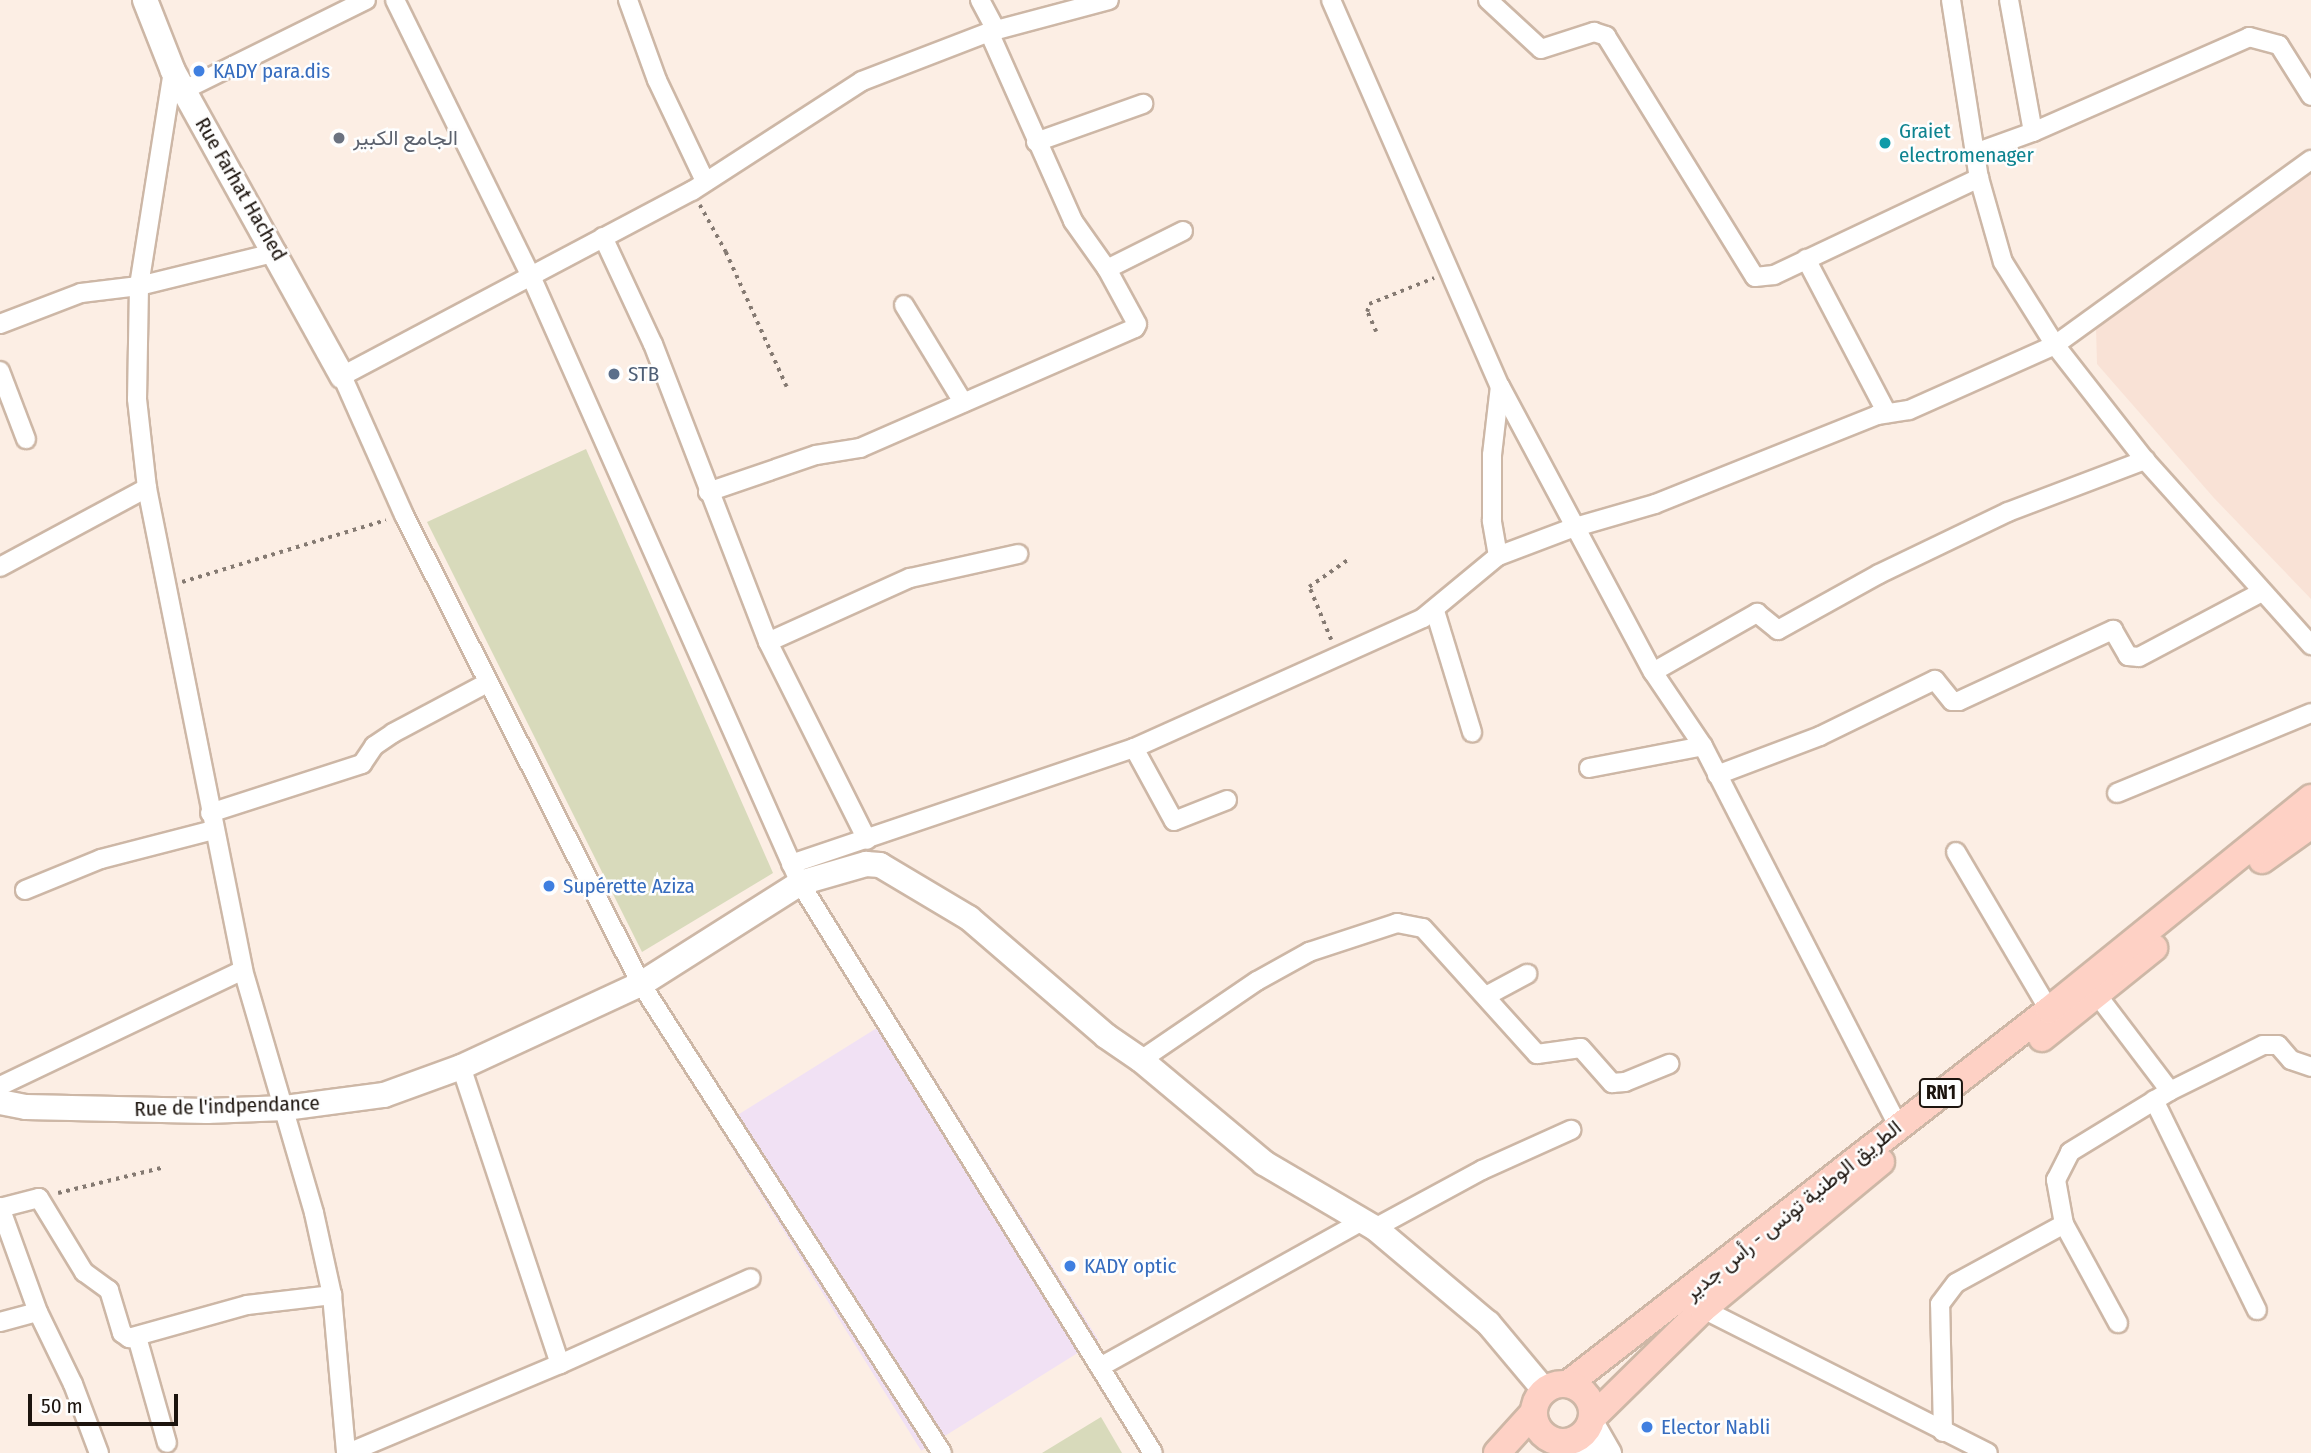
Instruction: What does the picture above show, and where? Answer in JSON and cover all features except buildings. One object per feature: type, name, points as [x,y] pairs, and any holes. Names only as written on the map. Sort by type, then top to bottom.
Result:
[{"type":"main road","name":"الطريق الوطنية تونس - رأس جدير","points":[[1497,1453],[1549,1396],[2049,1010],[2311,798]]},
{"type":"main road","name":"الطريق الوطنية تونس - رأس جدير","points":[[1575,1438],[1703,1309],[1901,1146],[2098,996],[2247,872],[2311,825]]},
{"type":"main road","points":[[1584,1393],[1575,1438],[1544,1434],[1549,1396],[1584,1393]]},
{"type":"street","name":"Rue Farhat Hached","points":[[145,0],[178,80],[277,252],[342,376]]},
{"type":"street","points":[[366,0],[178,80],[139,286],[137,399],[147,488],[211,822],[243,970],[285,1108],[332,1295],[347,1453],[560,1364],[751,1278]]},
{"type":"street","points":[[395,0],[530,274],[796,874],[1153,1453]]},
{"type":"street","points":[[628,0],[699,186]]},
{"type":"street","points":[[708,492],[816,455],[860,448],[1136,327],[1107,270],[1073,221],[1036,142],[980,0]]},
{"type":"street","points":[[942,1453],[641,985],[404,515],[342,376],[699,186],[862,81],[992,31],[1075,3],[1109,0]]},
{"type":"street","points":[[1331,0],[1500,386],[1572,528],[1653,672],[1703,746],[1898,1126]]},
{"type":"street","points":[[1488,0],[1541,49],[1594,32],[1606,37],[1755,276],[1774,275],[1979,178]]},
{"type":"street","points":[[1951,0],[1979,178],[2003,261],[2055,345],[2145,460],[2311,645]]},
{"type":"street","points":[[2009,0],[2033,132]]},
{"type":"street","points":[[1975,152],[2033,132],[2249,37],[2279,45],[2311,96]]},
{"type":"street","points":[[1036,142],[1143,104]]},
{"type":"street","points":[[796,874],[867,840],[1134,748],[1339,658],[1435,611],[1498,556],[1572,528],[1655,504],[1887,413],[1909,411],[2055,345],[2311,160]]},
{"type":"street","points":[[1107,270],[1183,231]]},
{"type":"street","points":[[603,237],[653,344],[768,642],[867,840]]},
{"type":"street","points":[[0,324],[80,293],[139,286],[277,252]]},
{"type":"street","points":[[1806,259],[1887,413]]},
{"type":"street","points":[[904,305],[962,402]]},
{"type":"street","points":[[0,371],[26,439]]},
{"type":"street","points":[[1498,556],[1492,521],[1492,456],[1500,386]]},
{"type":"street","points":[[1653,672],[1757,612],[1778,630],[1879,574],[2008,512],[2145,460]]},
{"type":"street","points":[[0,567],[147,488]]},
{"type":"street","points":[[768,642],[910,579],[1018,554]]},
{"type":"street","points":[[1717,775],[1820,736],[1935,680],[1952,701],[1959,701],[2113,630],[2128,656],[2139,657],[2262,592]]},
{"type":"street","points":[[1435,611],[1472,732]]},
{"type":"street","points":[[25,890],[101,859],[211,822],[362,764],[393,733],[487,683]]},
{"type":"street","points":[[2117,793],[2311,713]]},
{"type":"street","points":[[1589,768],[1703,746]]},
{"type":"street","points":[[1134,748],[1174,821],[1227,800]]},
{"type":"street","points":[[1956,852],[2049,1010]]},
{"type":"street","name":"Rue de l'indpendance","points":[[0,1102],[26,1108],[285,1108],[384,1095],[461,1067],[641,985],[796,874],[866,864],[893,872],[969,918],[1106,1036],[1141,1060],[1264,1163],[1369,1224],[1488,1323],[1549,1396]]},
{"type":"street","points":[[1141,1060],[1257,981],[1309,952],[1397,923],[1423,928],[1534,1052],[1543,1056],[1570,1046],[1581,1048],[1612,1083],[1625,1082],[1669,1064]]},
{"type":"street","points":[[0,1086],[243,970]]},
{"type":"street","points":[[1486,996],[1527,974]]},
{"type":"street","points":[[2098,996],[2170,1091]]},
{"type":"street","points":[[2118,1323],[2064,1224],[2056,1195],[2063,1159],[2170,1091],[2271,1043],[2300,1066],[2311,1067]]},
{"type":"street","points":[[461,1067],[560,1364]]},
{"type":"street","points":[[2154,1100],[2257,1310]]},
{"type":"street","points":[[1100,1367],[1369,1224],[1571,1130]]},
{"type":"street","points":[[99,1453],[73,1384],[38,1312],[0,1208],[39,1198],[84,1272],[109,1290],[122,1333],[137,1337],[247,1305],[332,1295]]},
{"type":"street","points":[[1943,1432],[1939,1317],[1946,1291],[2064,1224]]},
{"type":"street","points":[[1703,1309],[1988,1453]]},
{"type":"street","points":[[0,1322],[38,1312]]},
{"type":"street","points":[[137,1337],[167,1443]]},
{"type":"street","points":[[1575,1438],[1609,1453]]},
{"type":"path","points":[[699,186],[787,387]]},
{"type":"path","points":[[1376,332],[1367,312],[1369,304],[1449,272]]},
{"type":"path","points":[[167,586],[404,515]]},
{"type":"path","points":[[1339,658],[1309,587],[1349,559]]},
{"type":"path","points":[[39,1198],[161,1168]]},
{"type":"shaded area","points":[[2311,171],[2311,599],[2214,498],[2097,364],[2096,328]]},
{"type":"shaded area","points":[[896,1016],[1098,1340],[921,1451],[719,1127]]},
{"type":"green space","points":[[586,449],[773,873],[642,952],[427,522]]},
{"type":"green space","points":[[1101,1417],[1122,1453],[1042,1453]]},
{"type":"place","name":"KADY para.dis","points":[[199,71]]},
{"type":"place","name":"الجامع الكبير","points":[[339,138]]},
{"type":"place","name":"Graiet electromenager","points":[[1885,143]]},
{"type":"place","name":"STB","points":[[614,374]]},
{"type":"place","name":"Supérette Aziza","points":[[549,886]]},
{"type":"place","name":"KADY optic","points":[[1070,1266]]},
{"type":"place","name":"Elector Nabli","points":[[1647,1427]]}]
